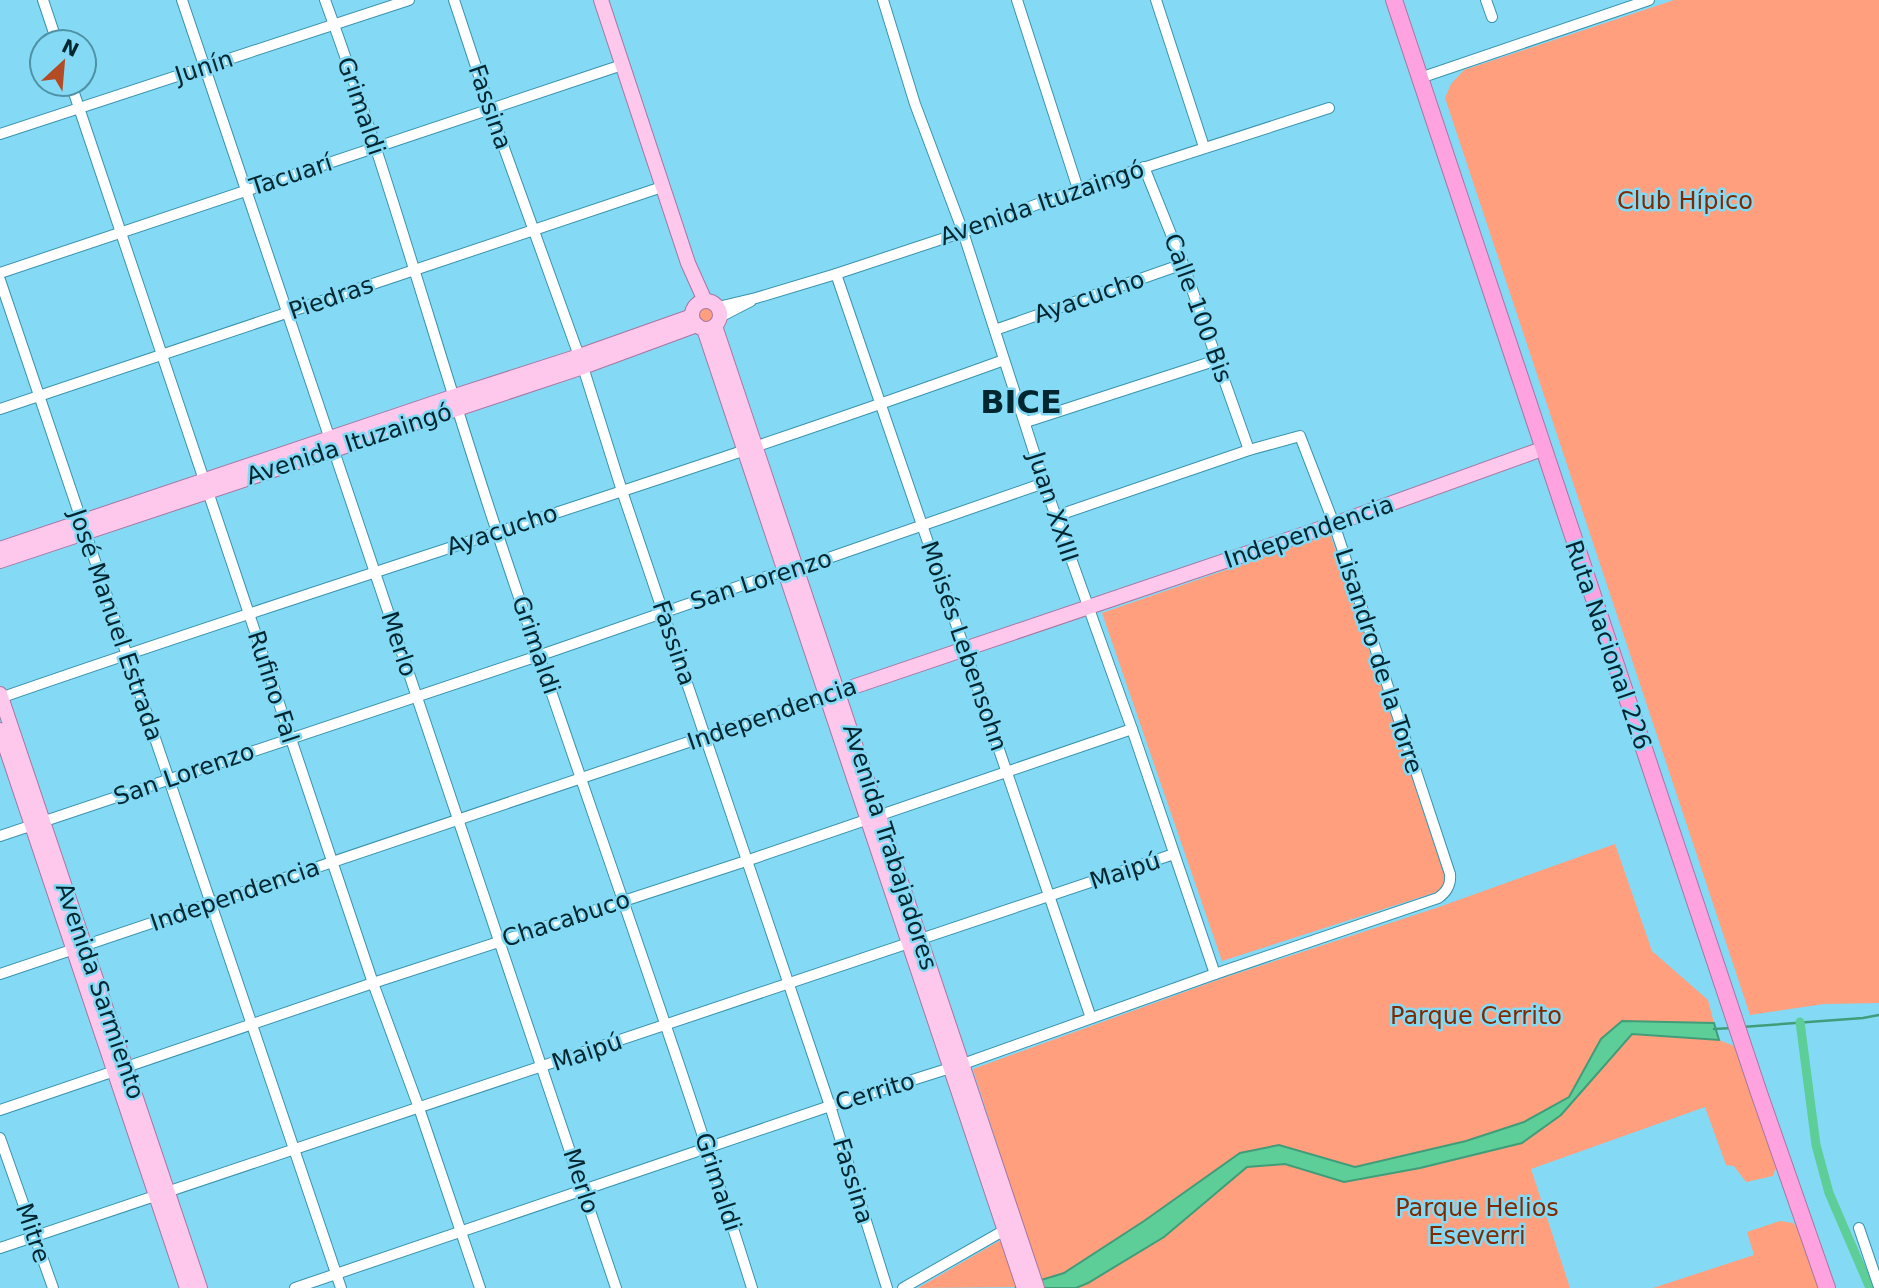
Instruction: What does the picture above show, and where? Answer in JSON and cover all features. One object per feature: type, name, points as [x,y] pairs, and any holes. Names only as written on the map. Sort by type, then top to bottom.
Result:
[{"type":"highway","name":"Ruta Nacional 226","points":[[1394,0],[1542,449],[1827,1288]]},
{"type":"main road","name":"Avenida Trabajadores","points":[[601,0],[688,263],[691,285],[706,315],[1010,1227],[1037,1288]]},
{"type":"main road","name":"Avenida Ituzaingó","points":[[0,561],[83,527],[581,361],[706,315]]},
{"type":"main road","name":"Independencia","points":[[833,693],[1334,524],[1542,449]]},
{"type":"main road","name":"Avenida Ituzaingó","points":[[0,549],[83,527]]},
{"type":"main road","name":"Avenida Sarmiento","points":[[0,697],[37,824],[119,1069],[162,1194],[200,1288]]},
{"type":"main road","name":"Avenida Sarmiento","points":[[0,730],[37,824]]},
{"type":"main road","name":"Avenida Sarmiento","points":[[162,1194],[187,1288]]},
{"type":"main road","name":"Avenida Trabajadores","points":[[1019,1252],[1024,1288]]},
{"type":"street","points":[[43,0],[52,28]]},
{"type":"street","name":"Merlo","points":[[182,0],[285,313],[616,1288]]},
{"type":"street","name":"Grimaldi","points":[[325,0],[416,269],[497,531],[541,655],[621,900],[708,1147],[752,1288]]},
{"type":"street","name":"Junín","points":[[0,134],[409,0]]},
{"type":"street","name":"Fassina","points":[[454,0],[490,109],[581,361],[622,491],[830,1106],[887,1288]]},
{"type":"street","name":"Juan XXIII","points":[[883,0],[915,104],[963,232],[1044,483],[1132,729],[1215,974]]},
{"type":"street","points":[[1017,0],[1079,189]]},
{"type":"street","points":[[1156,0],[1204,147]]},
{"type":"street","points":[[1486,0],[1492,17]]},
{"type":"street","points":[[1420,78],[1649,0]]},
{"type":"street","name":"Tacuarí","points":[[0,273],[622,65]]},
{"type":"street","name":"Rufino Fal","points":[[76,98],[373,983],[480,1288]]},
{"type":"street","name":"Avenida Ituzaingó","points":[[706,315],[963,232],[1204,147],[1329,108]]},
{"type":"street","name":"Calle 100 Bis","points":[[1144,167],[1183,264],[1249,450]]},
{"type":"street","name":"Piedras","points":[[0,409],[662,187]]},
{"type":"street","name":"Ayacucho","points":[[995,330],[1183,264]]},
{"type":"street","name":"Moisés Lebensohn","points":[[836,274],[1091,1018]]},
{"type":"street","name":"José Manuel Estrada","points":[[0,280],[341,1288]]},
{"type":"street","name":"Ayacucho","points":[[0,697],[750,449],[1004,360]]},
{"type":"street","points":[[1026,422],[1217,360]]},
{"type":"street","name":"Lisandro de la Torre","points":[[1249,450],[1300,436],[1334,524],[1450,874],[1449,888]]},
{"type":"street","points":[[1056,516],[1249,450]]},
{"type":"street","name":"San Lorenzo","points":[[0,836],[1044,483]]},
{"type":"street","name":"Independencia","points":[[0,974],[833,693]]},
{"type":"street","name":"Chacabuco","points":[[0,1110],[1132,729]]},
{"type":"street","name":"Maipú","points":[[0,1248],[1174,854]]},
{"type":"street","name":"Cerrito","points":[[295,1288],[830,1106],[957,1066],[1438,898],[1449,888]]},
{"type":"street","name":"Mitre","points":[[0,1138],[53,1288]]},
{"type":"street","points":[[903,1288],[1010,1227]]},
{"type":"street","points":[[1859,1228],[1879,1287]]},
{"type":"green space","name":"Club Hípico","points":[[1674,0],[1879,0],[1879,1003],[1824,1004],[1750,1015],[1445,98],[1451,84],[1464,70]]},
{"type":"green space","points":[[704,307],[710,307],[715,315],[713,321],[704,323],[699,318],[699,312]]},
{"type":"green space","points":[[1330,534],[1449,888],[1222,961],[1102,613]]},
{"type":"green space","name":"Parque Cerrito","points":[[1615,844],[1652,951],[1708,1000],[1714,1023],[1622,1021],[1601,1039],[1569,1097],[1524,1122],[1466,1141],[1355,1167],[1279,1145],[1144,1221],[1064,1273],[1041,1280],[973,1069],[1223,978],[1439,907]]},
{"type":"green space","name":"Parque Helios Eseverri","points":[[1632,1034],[1719,1040],[1734,1046],[1776,1167],[1773,1176],[1746,1182],[1734,1166],[1726,1165],[1705,1107],[1531,1169],[1570,1288],[1076,1288],[1164,1237],[1247,1167],[1285,1164],[1344,1182],[1561,1115]]},
{"type":"green space","points":[[1780,1221],[1793,1223],[1798,1228],[1818,1288],[1653,1288],[1754,1255],[1747,1232]]},
{"type":"green space","points":[[999,1241],[1006,1245],[1019,1287],[918,1288]]},
{"type":"shaded area","points":[[1622,1021],[1714,1023],[1719,1040],[1632,1034],[1561,1115],[1522,1143],[1420,1168],[1344,1182],[1285,1164],[1247,1167],[1164,1237],[1088,1283],[1076,1288],[1015,1288],[1064,1273],[1144,1221],[1240,1153],[1279,1145],[1355,1167],[1466,1141],[1524,1122],[1569,1097],[1601,1039]]},
{"type":"waterway","points":[[1742,1027],[1879,1015]]},
{"type":"waterway","points":[[1800,1022],[1816,1145],[1829,1193],[1870,1288]]},
{"type":"waterway","points":[[1714,1029],[1732,1028]]},
{"type":"district","name":"BICE","points":[[1021,402]]}]
